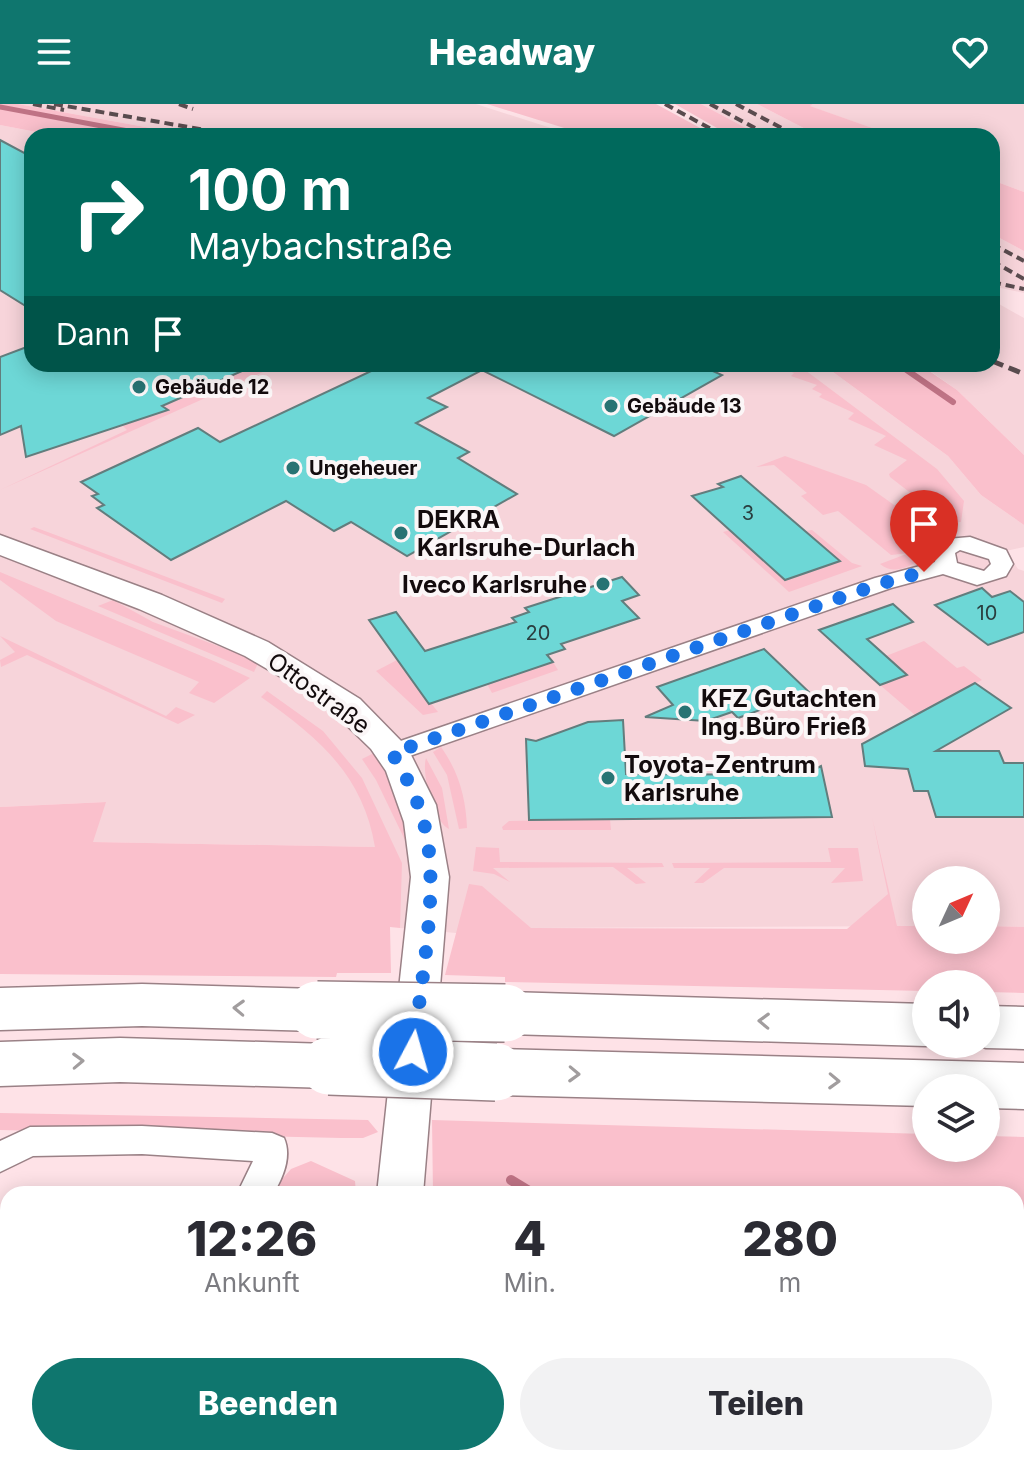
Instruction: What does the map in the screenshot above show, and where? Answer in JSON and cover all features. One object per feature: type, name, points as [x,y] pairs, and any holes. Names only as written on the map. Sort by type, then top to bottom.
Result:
[{"type":"highway","points":[[0,1009],[142,1005],[912,1025]]},
{"type":"highway","points":[[1000,1027],[1024,1028]]},
{"type":"highway","points":[[0,1064],[120,1060],[1024,1086]]},
{"type":"main road","name":"Ottostraße","points":[[0,544],[276,659],[365,722],[392,753],[415,796],[428,838],[430,877],[401,1186]]},
{"type":"street","points":[[392,753],[868,588],[946,566]]},
{"type":"street","points":[[4,1154],[30,1142],[142,1140],[272,1148],[266,1175],[259,1186]]},
{"type":"shaded area","points":[[0,104],[18,104],[151,128],[24,130],[0,125]]},
{"type":"shaded area","points":[[18,104],[476,104],[551,128],[151,128]]},
{"type":"shaded area","points":[[487,104],[656,104],[700,128],[564,128]]},
{"type":"shaded area","points":[[675,104],[701,104],[746,128],[717,128]]},
{"type":"shaded area","points":[[701,104],[757,104],[804,128],[746,128]]},
{"type":"shaded area","points":[[757,104],[813,104],[810,106],[872,128],[804,128]]},
{"type":"shaded area","points":[[1024,104],[1024,192],[1000,183],[1000,128],[872,128],[809,106]]},
{"type":"shaded area","points":[[0,125],[24,130],[24,372],[833,372],[948,456],[981,495],[1024,525],[1024,547],[1006,551],[1018,569],[1024,571],[1024,927],[1000,926],[1000,866],[912,866],[912,926],[531,928],[456,933],[400,928],[394,921],[375,847],[92,842],[105,802],[0,807]]},
{"type":"shaded area","points":[[1000,183],[1024,192],[1024,251],[1000,238]]},
{"type":"shaded area","points":[[1000,238],[1024,251],[1024,293],[1000,288]]},
{"type":"shaded area","points":[[1000,304],[1024,318],[1024,455],[957,390],[931,372],[1000,372]]},
{"type":"shaded area","points":[[238,372],[263,372],[0,490],[127,430],[121,424]]},
{"type":"shaded area","points":[[792,372],[808,372],[937,469],[964,501],[961,522],[949,523],[890,477],[889,474],[907,460],[874,445],[886,436],[848,419],[854,413],[819,397],[822,394],[812,389],[817,385],[791,376]]},
{"type":"shaded area","points":[[833,372],[931,372],[957,390],[1024,455],[1024,525],[981,495],[948,456]]},
{"type":"shaded area","points":[[785,456],[866,485],[928,529],[941,546],[903,568],[887,568],[880,564],[909,553],[891,555],[838,511],[823,515],[801,496],[807,493],[774,465],[756,467]]},
{"type":"shaded area","points":[[34,527],[225,599],[222,603],[30,529]]},
{"type":"shaded area","points":[[730,530],[785,580],[839,561],[805,531],[812,530],[852,563],[862,566],[789,592],[723,532]]},
{"type":"shaded area","points":[[0,572],[250,678],[214,703],[189,693],[199,682],[56,621],[0,580]]},
{"type":"shaded area","points":[[113,600],[153,622],[259,661],[254,672],[98,606]]},
{"type":"shaded area","points":[[0,636],[166,716],[176,707],[195,715],[178,724],[27,655],[1,667],[0,660],[15,652]]},
{"type":"shaded area","points":[[924,641],[957,668],[964,666],[982,680],[915,715],[880,685],[907,675],[886,656]]},
{"type":"shaded area","points":[[397,660],[438,712],[423,715],[376,671]]},
{"type":"shaded area","points":[[553,662],[558,670],[492,693],[487,684]]},
{"type":"shaded area","points":[[267,691],[323,731],[362,778],[402,863],[400,928],[390,927],[391,973],[337,973],[336,977],[0,974],[0,807],[106,802],[93,842],[375,847],[369,822],[349,779],[319,743],[261,697]]},
{"type":"shaded area","points":[[441,747],[453,766],[460,786],[467,828],[459,829],[447,775],[433,752]]},
{"type":"shaded area","points":[[374,753],[398,789],[416,863],[376,780],[362,759]]},
{"type":"shaded area","points":[[426,758],[442,788],[449,829],[438,817],[430,797],[425,775]]},
{"type":"shaded area","points":[[872,817],[897,926],[912,926],[912,954],[1000,954],[1000,926],[1024,927],[1024,993],[1000,992],[1000,970],[912,970],[912,991],[505,982],[505,977],[445,975],[469,884],[482,886],[531,928],[847,929],[888,894]]},
{"type":"shaded area","points":[[610,819],[611,830],[503,830],[502,827],[509,821]]},
{"type":"shaded area","points":[[476,847],[499,848],[500,862],[662,863],[664,867],[627,868],[646,883],[636,884],[613,867],[493,868],[510,882],[494,874],[473,871]]},
{"type":"shaded area","points":[[828,848],[858,848],[863,881],[831,883],[845,868],[724,868],[703,883],[694,883],[710,868],[674,868],[672,863],[831,862]]},
{"type":"shaded area","points":[[0,1113],[368,1120],[378,1132],[363,1138],[341,1138],[0,1130]]},
{"type":"shaded area","points":[[432,1120],[912,1134],[912,1162],[1000,1162],[1000,1136],[1024,1137],[1024,1186],[433,1186]]},
{"type":"shaded area","points":[[311,1161],[355,1181],[355,1186],[276,1186],[291,1169]]},
{"type":"building","points":[[0,140],[24,153],[24,305],[0,290]]},
{"type":"building","points":[[24,348],[24,372],[240,372],[162,406],[168,410],[26,457],[21,426],[0,435],[0,357]]},
{"type":"building","name":"Ungeheuer","points":[[369,372],[478,372],[428,398],[447,407],[416,423],[469,452],[458,458],[517,494],[407,556],[351,522],[334,531],[286,501],[171,560],[97,508],[104,505],[92,496],[98,494],[81,482],[198,428],[220,442]]},
{"type":"building","name":"Ungeheuer","points":[[486,372],[715,372],[722,375],[614,436]]},
{"type":"building","points":[[741,476],[840,561],[785,580],[692,496],[723,487],[718,484]]},
{"type":"building","points":[[622,577],[639,595],[622,601],[639,618],[561,644],[565,649],[547,655],[553,662],[429,704],[369,620],[396,612],[425,651],[516,622],[512,618],[529,612],[525,608]]},
{"type":"building","points":[[982,588],[992,597],[1010,591],[1024,602],[1024,632],[988,645],[935,605]]},
{"type":"building","points":[[893,604],[913,622],[867,639],[907,675],[880,685],[819,630]]},
{"type":"building","points":[[764,649],[809,692],[738,718],[732,712],[706,721],[645,717],[673,705],[657,687]]},
{"type":"building","points":[[975,683],[1011,708],[936,751],[999,751],[1004,763],[1024,763],[1024,817],[936,817],[928,791],[914,791],[908,769],[865,766],[862,744]]},
{"type":"building","points":[[623,720],[626,774],[804,775],[821,766],[832,817],[529,820],[526,739],[536,741],[588,722]]},
{"type":"waterway","points":[[0,107],[112,128]]},
{"type":"waterway","points":[[910,372],[953,402]]},
{"type":"waterway","points":[[511,1180],[521,1186]]},
{"type":"railway","points":[[33,104],[64,110]]},
{"type":"railway","points":[[54,104],[194,128]]},
{"type":"railway","points":[[179,104],[193,109]]},
{"type":"railway","points":[[665,104],[709,128]]},
{"type":"railway","points":[[710,104],[755,128]]},
{"type":"railway","points":[[736,104],[782,128]]},
{"type":"railway","points":[[1000,248],[1024,261]]},
{"type":"railway","points":[[1000,266],[1024,279]]},
{"type":"railway","points":[[1000,284],[1024,289]]},
{"type":"railway","points":[[1000,364],[1024,374]]},
{"type":"place","name":"Gebäude 12","points":[[139,387]]},
{"type":"place","name":"Gebäude 13","points":[[611,406]]},
{"type":"place","name":"Ungeheuer","points":[[293,468]]},
{"type":"place","name":"DEKRA Karlsruhe-Durlach","points":[[401,533]]},
{"type":"place","name":"Iveco Karlsruhe","points":[[603,584]]},
{"type":"place","name":"KFZ Gutachten Ing.Büro Frieß","points":[[685,712]]},
{"type":"place","name":"Toyota-Zentrum Karlsruhe","points":[[608,778]]},
{"type":"route","points":[[413,1052],[430,877],[428,838],[415,796],[392,753],[883,583],[924,572]]}]
